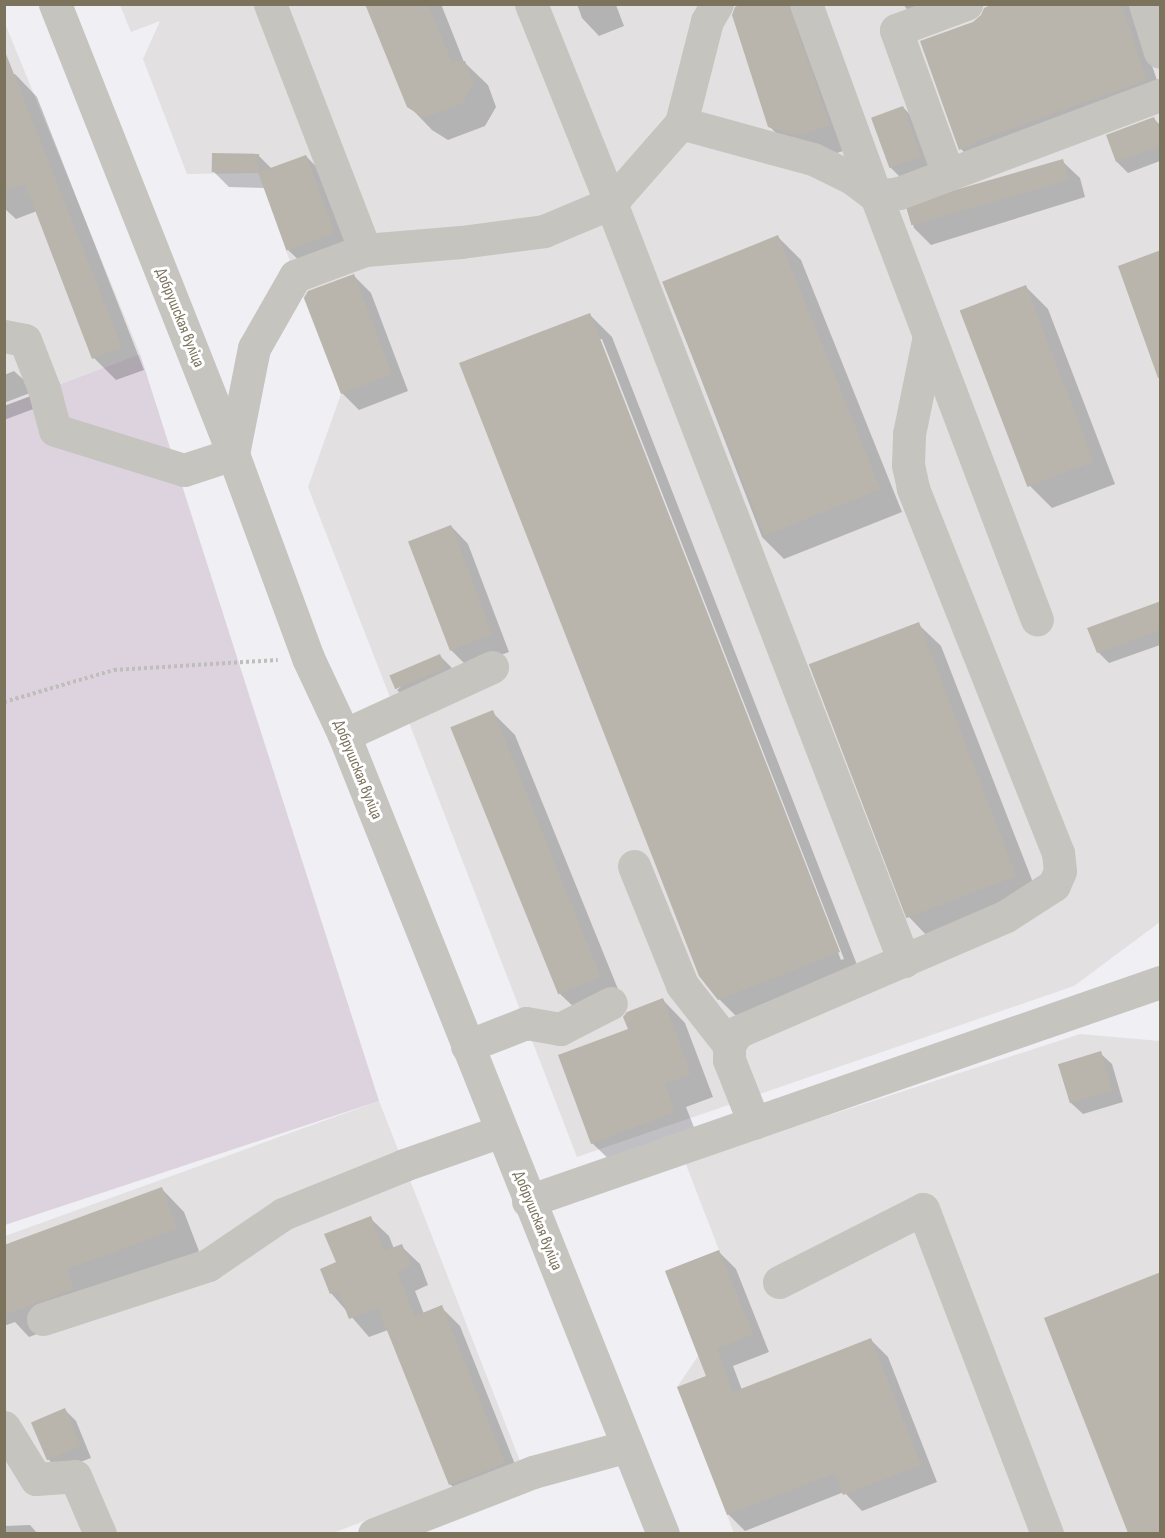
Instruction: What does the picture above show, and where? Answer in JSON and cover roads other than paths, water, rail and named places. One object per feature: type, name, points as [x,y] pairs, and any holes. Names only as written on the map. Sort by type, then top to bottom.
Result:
[{"type":"street","name":"Добрушская вуліца","points":[[56,4],[233,454],[308,658],[344,735],[528,1201],[663,1533]]},
{"type":"street","points":[[270,4],[365,250]]},
{"type":"street","points":[[531,4],[611,204],[904,961]]},
{"type":"street","points":[[4,336],[25,340],[44,390],[55,430],[184,470],[233,454],[255,348],[295,276],[365,250],[461,242],[544,231],[611,204],[681,123],[707,21],[717,4]]},
{"type":"street","points":[[806,4],[876,196],[1037,619]]},
{"type":"street","points":[[948,174],[896,30],[966,4]]},
{"type":"street","points":[[1145,4],[1161,52]]},
{"type":"street","points":[[681,123],[813,159],[852,178],[876,196],[899,193],[1161,94]]},
{"type":"street","points":[[754,1123],[729,1060],[729,1045],[737,1032],[1006,916],[1054,885],[1060,871],[1058,854],[913,488],[908,465],[909,434],[929,336]]},
{"type":"street","points":[[344,735],[492,667]]},
{"type":"street","points":[[634,866],[682,985],[729,1045]]},
{"type":"street","points":[[528,1201],[1161,982]]},
{"type":"street","points":[[467,1046],[526,1023],[560,1029],[611,1004]]},
{"type":"street","points":[[43,1319],[208,1265],[283,1214],[404,1165],[501,1131]]},
{"type":"street","points":[[779,1282],[923,1209],[1047,1533]]},
{"type":"street","points":[[4,1427],[36,1479],[75,1476],[100,1533]]},
{"type":"street","points":[[374,1533],[532,1472],[628,1446]]}]
